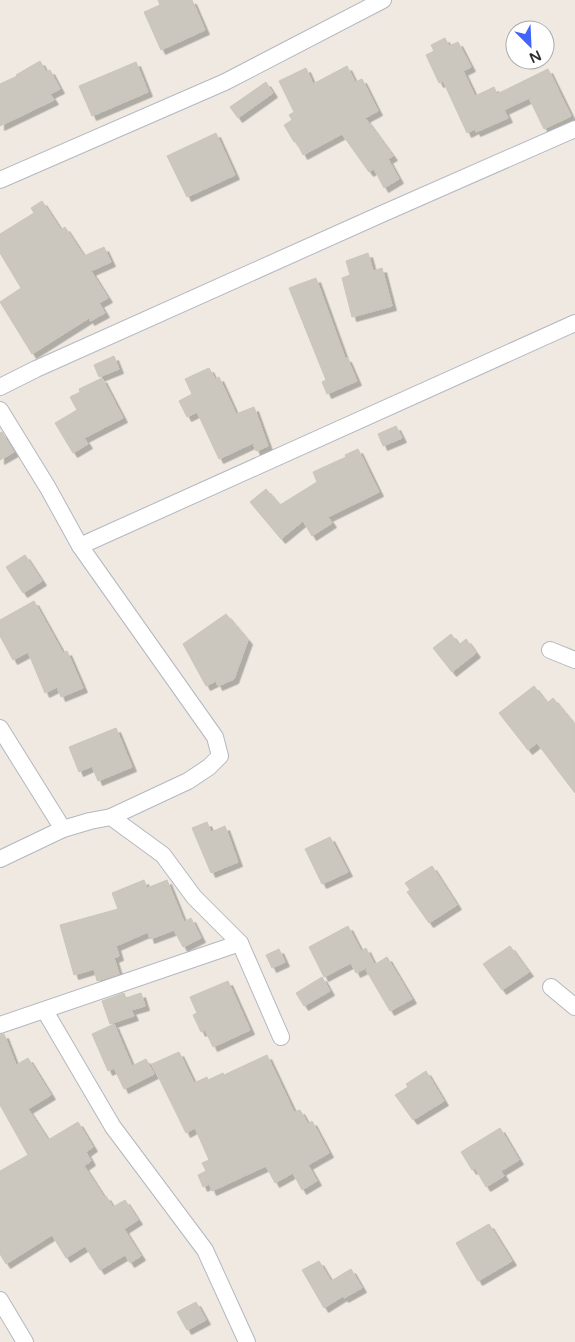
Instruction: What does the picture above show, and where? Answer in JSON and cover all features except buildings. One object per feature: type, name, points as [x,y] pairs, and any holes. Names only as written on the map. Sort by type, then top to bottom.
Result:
[{"type":"street","points":[[0,180],[225,82],[383,0]]},
{"type":"street","points":[[0,387],[36,369],[575,129]]},
{"type":"street","points":[[80,546],[575,323]]},
{"type":"street","points":[[0,410],[48,488],[80,546],[215,737],[220,756],[209,767],[188,781],[111,817],[63,829],[0,859]]},
{"type":"street","points":[[550,650],[575,660]]},
{"type":"street","points":[[0,728],[63,829]]},
{"type":"street","points":[[111,817],[163,856],[194,897],[240,943],[281,1037]]},
{"type":"street","points":[[0,1025],[240,943]]},
{"type":"street","points":[[551,987],[575,1007]]},
{"type":"street","points":[[45,1011],[113,1127],[205,1250],[247,1342]]},
{"type":"street","points":[[0,1300],[25,1342]]}]
